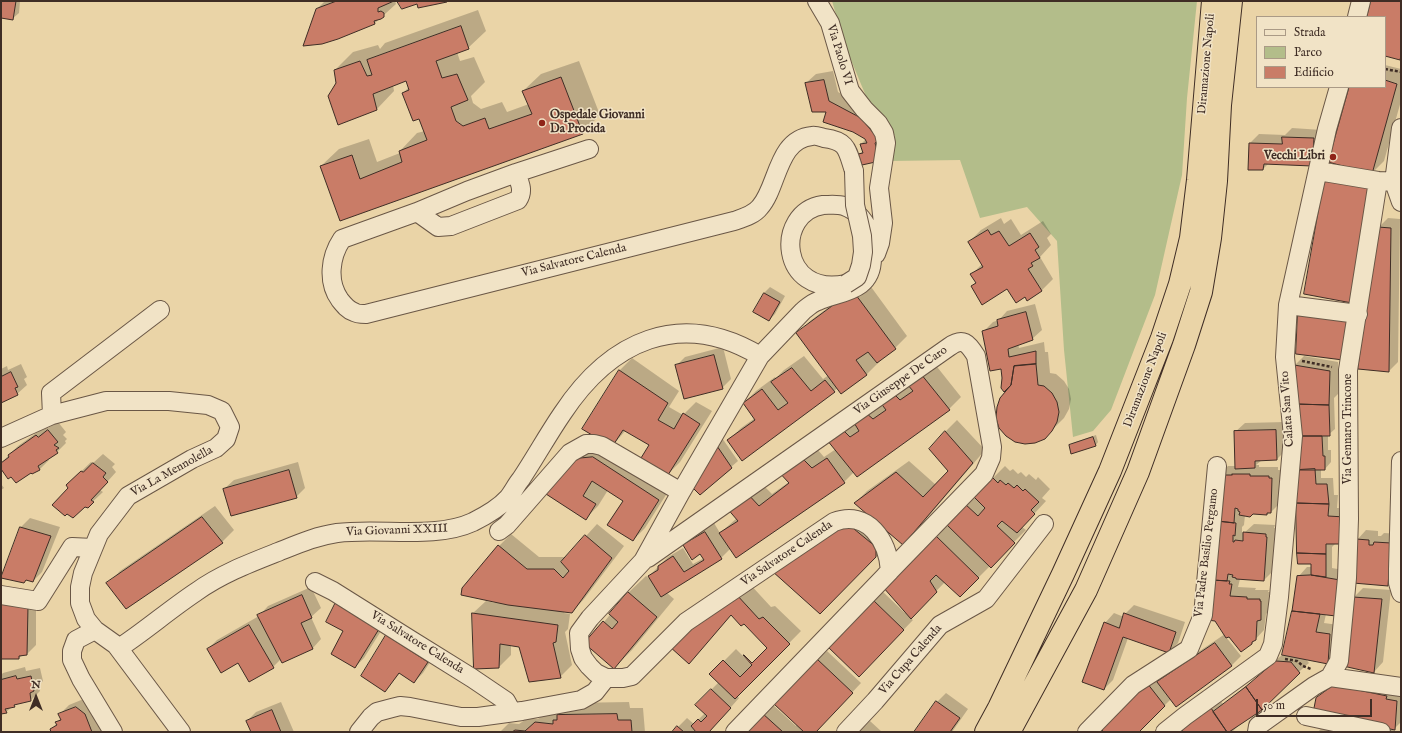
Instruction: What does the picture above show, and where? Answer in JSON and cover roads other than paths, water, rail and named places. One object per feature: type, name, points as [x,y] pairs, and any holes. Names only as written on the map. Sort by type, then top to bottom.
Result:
[{"type":"highway","name":"Diramazione Napoli","points":[[1008,719],[1066,567],[1110,471],[1162,338],[1180,284],[1190,238],[1198,180],[1213,1]]},
{"type":"highway","name":"Diramazione Napoli","points":[[986,732],[1008,719],[1086,590],[1138,472],[1184,345],[1201,292],[1210,238],[1216,182],[1220,105],[1231,1]]},
{"type":"street","name":"Via Paolo VI","points":[[817,1],[830,23],[850,91],[864,109],[878,123],[884,133],[886,143],[879,188],[883,223],[880,243],[872,266]]},
{"type":"street","points":[[1357,16],[1361,1]]},
{"type":"street","name":"Calata San Vito","points":[[1165,732],[1268,656],[1272,644],[1276,622],[1287,516],[1292,436],[1285,358],[1288,305],[1318,171],[1339,88]]},
{"type":"street","name":"Via Gennaro Trincone","points":[[1330,677],[1339,661],[1347,578],[1349,519],[1348,370],[1358,314],[1391,182],[1401,128]]},
{"type":"street","name":"Via Salvatore Calenda","points":[[589,149],[516,173],[467,191],[417,212],[342,239],[336,248],[331,278],[333,289],[344,306],[354,312],[366,314],[726,223],[756,211],[766,200],[783,157],[791,146],[802,139],[812,136],[834,139],[841,143],[846,149],[854,171],[855,205],[862,236],[863,252],[857,277],[846,284],[835,287],[819,284],[806,279],[796,268],[792,259],[790,246],[792,232],[799,219],[808,211],[819,206],[831,204],[843,206],[855,212],[867,228],[871,237],[873,250],[872,266]]},
{"type":"street","points":[[1318,171],[1391,182],[1401,202]]},
{"type":"street","points":[[417,212],[438,227],[451,226],[518,200],[521,195],[520,184],[516,173]]},
{"type":"street","points":[[359,732],[377,712],[400,706],[461,717],[478,717],[581,700],[595,692],[606,678],[596,673],[584,658],[580,649],[579,633],[590,618],[644,561],[681,492],[760,356],[803,311],[818,301],[856,288],[867,278],[872,266]]},
{"type":"street","points":[[1288,305],[1358,314]]},
{"type":"street","points":[[52,415],[50,393],[160,310]]},
{"type":"street","name":"Via Giovanni XXIII","points":[[119,648],[197,591],[240,566],[306,541],[339,533],[445,530],[456,528],[472,522],[492,512],[507,498],[533,461],[562,413],[583,386],[605,364],[639,343],[672,334],[700,334],[721,338],[742,345],[760,356]]},
{"type":"street","name":"Via Giuseppe De Caro","points":[[644,561],[949,347],[955,343],[961,342],[969,345],[976,356],[992,447],[991,458],[984,474],[882,579]]},
{"type":"street","name":"Via La Mennolella","points":[[1,438],[52,415],[106,401],[169,401],[208,405],[222,411],[230,427],[226,439],[216,448],[192,459],[128,496],[99,534],[83,573],[80,586],[80,602],[86,619],[95,630],[116,644],[181,732]]},
{"type":"street","points":[[499,531],[507,526],[570,453],[586,444],[602,446],[681,492]]},
{"type":"street","points":[[1401,460],[1398,583],[1401,593]]},
{"type":"street","name":"Via Padre Basilio Pergamo","points":[[1087,732],[1133,686],[1189,649],[1202,615],[1217,466]]},
{"type":"street","name":"Via Salvatore Calenda","points":[[606,678],[623,678],[632,676],[686,622],[825,527],[843,518],[862,522],[871,527],[878,534],[886,547],[890,571],[735,732]]},
{"type":"street","name":"Via Cupa Calenda","points":[[846,732],[875,702],[940,625],[986,599],[1044,524]]},
{"type":"street","points":[[1,595],[38,601],[72,547],[94,548]]},
{"type":"street","name":"Via Salvatore Calenda","points":[[315,582],[333,591],[489,689],[506,701],[512,712]]},
{"type":"street","points":[[95,630],[76,640],[72,651],[72,660],[113,732]]},
{"type":"street","points":[[1257,729],[1314,686],[1330,677],[1401,687]]},
{"type":"street","points":[[1346,732],[1311,721],[1381,732]]},
{"type":"place","name":"Ospedale Giovanni Da Procida","points":[[542,123]]},
{"type":"place","name":"Vecchi Libri","points":[[1333,157]]}]
